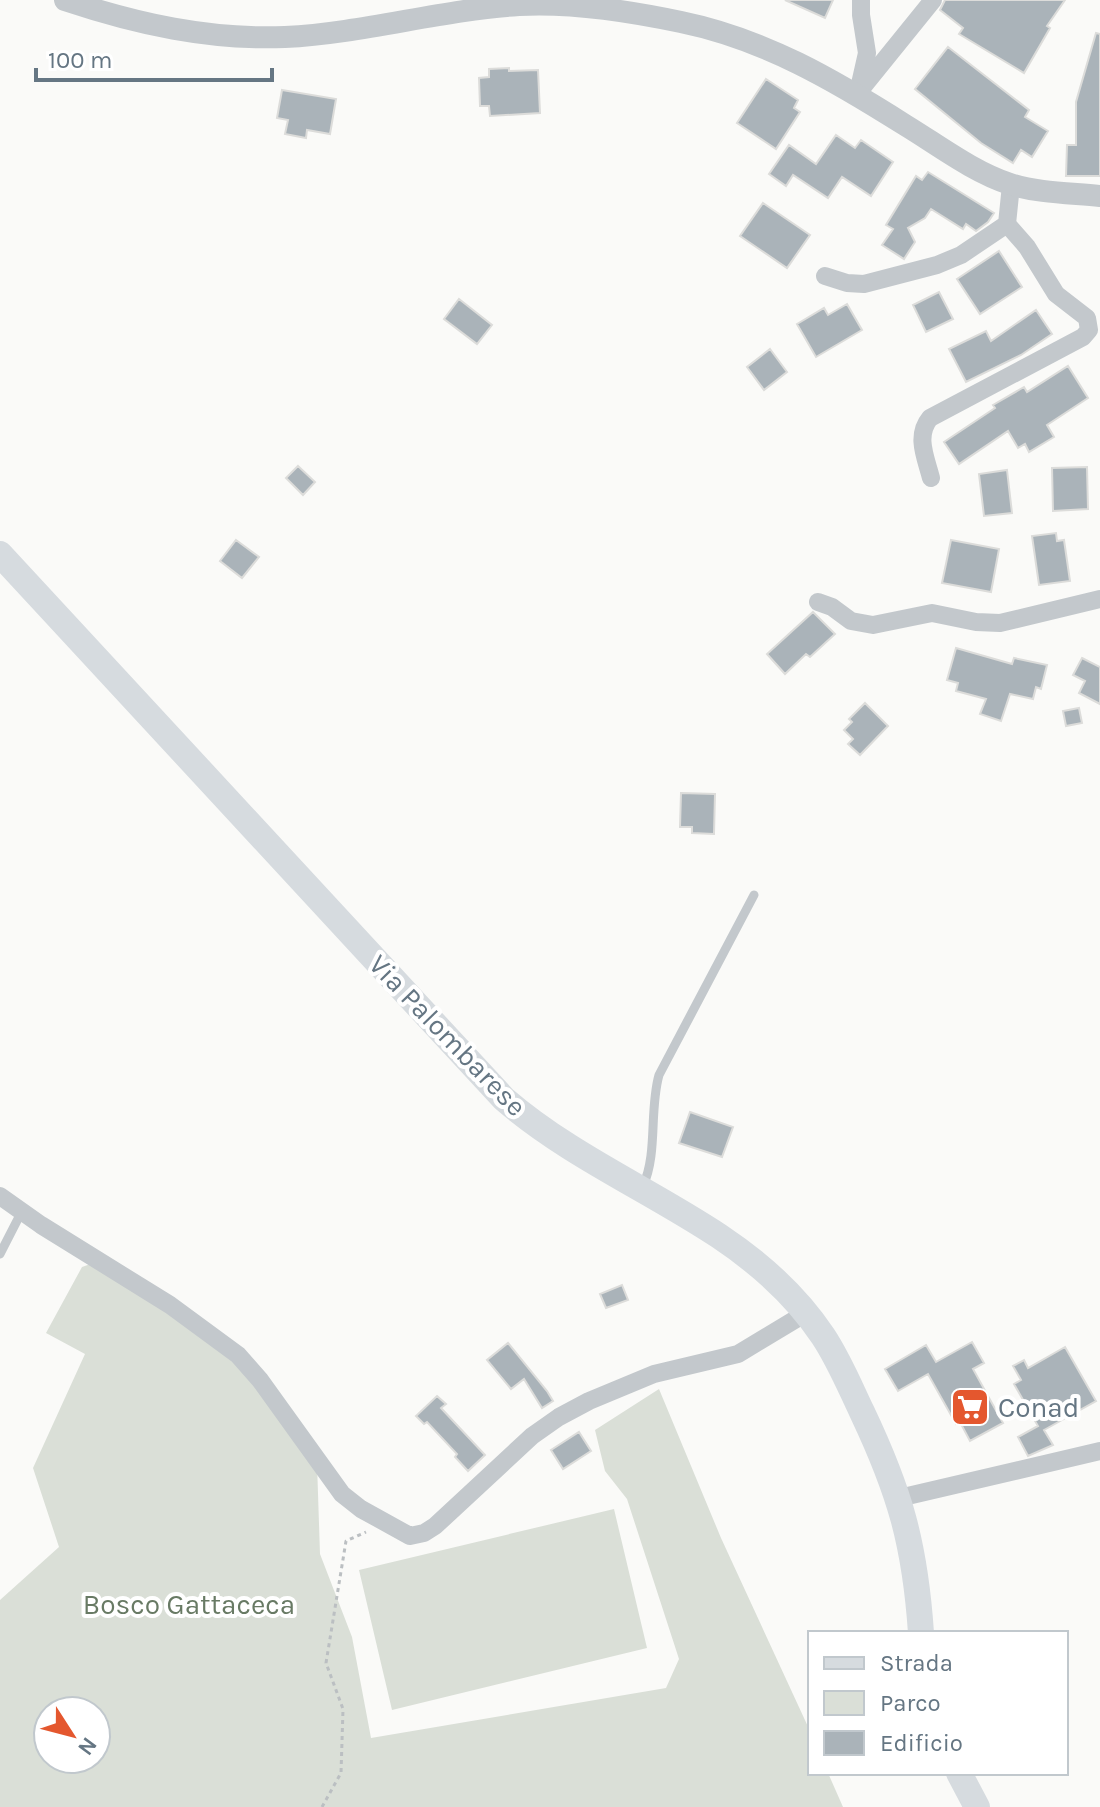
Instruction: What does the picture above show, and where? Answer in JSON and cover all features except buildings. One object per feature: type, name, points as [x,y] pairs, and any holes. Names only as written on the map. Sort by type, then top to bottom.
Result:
[{"type":"main road","name":"Via Palombarese","points":[[0,554],[492,1087],[540,1128],[746,1256],[806,1313],[836,1358],[899,1498],[914,1557],[921,1631]]},
{"type":"main road","points":[[960,1775],[977,1807]]},
{"type":"street","points":[[857,94],[867,53],[861,0]]},
{"type":"street","points":[[857,94],[933,0]]},
{"type":"street","points":[[77,2],[168,28],[219,35],[269,37],[323,33],[509,6],[550,5],[609,10],[682,22],[741,39],[811,68],[965,162],[1011,185],[1100,196]]},
{"type":"street","points":[[931,478],[921,435],[930,418],[1083,337],[1089,330],[1087,318],[1051,289],[1027,247],[1007,224],[1011,185]]},
{"type":"street","points":[[825,276],[847,283],[864,284],[937,265],[961,255],[1007,224]]},
{"type":"street","points":[[818,602],[832,607],[851,621],[873,625],[932,613],[1000,623],[1100,599]]},
{"type":"street","points":[[0,1196],[170,1305],[238,1355],[269,1392],[342,1494],[407,1535],[424,1533],[435,1526],[532,1436],[559,1417],[654,1374],[738,1354],[806,1313]]},
{"type":"street","points":[[899,1498],[1100,1451]]},
{"type":"lane","points":[[640,1191],[648,1170],[659,1075],[754,895]]},
{"type":"lane","points":[[0,1254],[22,1211]]},
{"type":"path","points":[[322,1807],[341,1773],[343,1709],[326,1663],[346,1541],[384,1523]]},
{"type":"green space","name":"Bosco Gattaceca","points":[[99,1261],[247,1358],[317,1463],[320,1554],[352,1637],[371,1738],[666,1688],[679,1659],[627,1499],[605,1471],[595,1430],[659,1389],[721,1538],[808,1727],[808,1775],[829,1775],[843,1807],[0,1807],[0,1600],[59,1547],[33,1468],[85,1354],[46,1333],[82,1267]]},
{"type":"green space","points":[[614,1509],[647,1648],[392,1710],[359,1570]]},
{"type":"place","name":"Conad","points":[[970,1407]]}]
